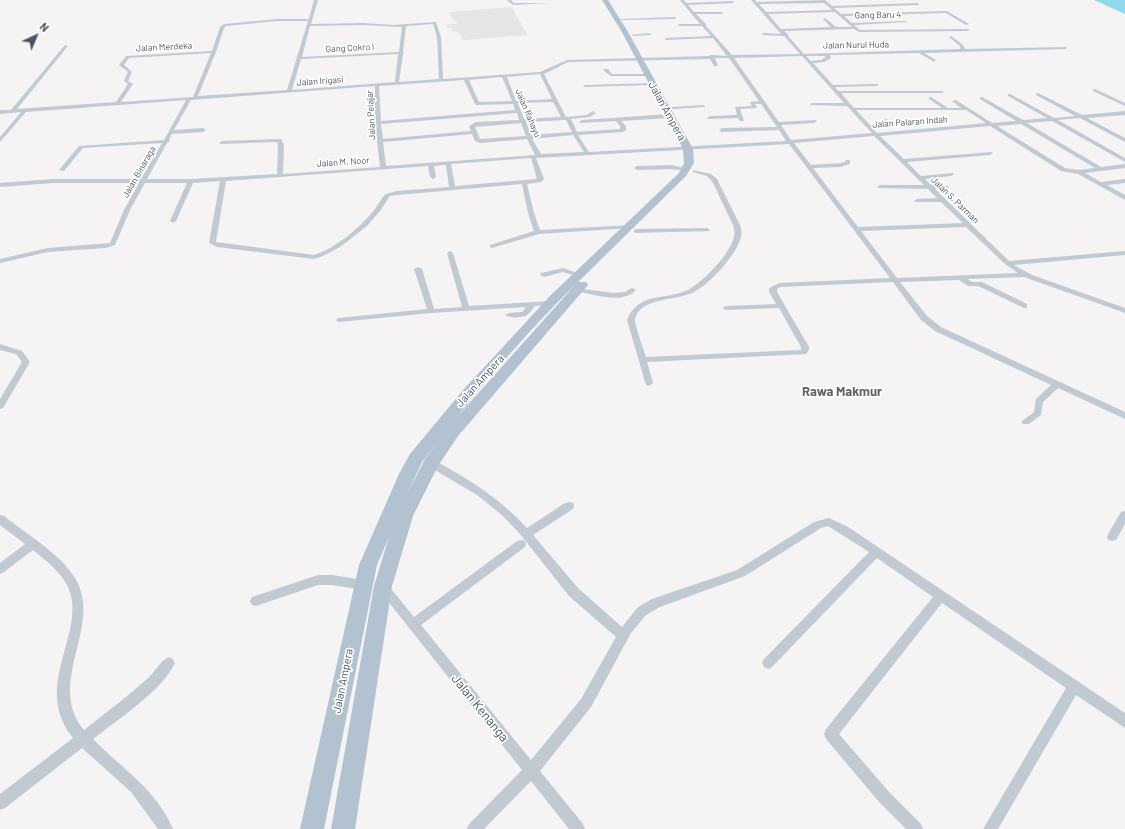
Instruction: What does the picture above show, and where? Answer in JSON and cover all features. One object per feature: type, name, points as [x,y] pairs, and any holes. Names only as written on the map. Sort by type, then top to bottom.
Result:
[{"type":"main road","name":"Jalan Ampera","points":[[312,829],[368,565],[407,474],[416,458],[469,392],[550,303],[585,275],[691,170],[699,164],[673,108],[605,0]]},
{"type":"main road","name":"Jalan Ampera","points":[[609,0],[632,34],[648,75],[669,116],[692,149]]},
{"type":"main road","name":"Jalan Ampera","points":[[343,829],[382,586],[404,516],[431,464],[453,432],[585,275]]},
{"type":"street","points":[[289,92],[316,0]]},
{"type":"street","points":[[509,0],[513,4],[548,3]]},
{"type":"street","points":[[682,0],[730,56],[808,167],[924,318],[938,329],[1125,416]]},
{"type":"street","points":[[877,0],[919,32]]},
{"type":"street","points":[[755,1],[824,1],[854,28],[861,32],[968,30]]},
{"type":"street","name":"Jalan S. Parman","points":[[755,1],[875,134],[1006,263],[1023,275],[1125,311]]},
{"type":"street","points":[[686,4],[733,2]]},
{"type":"street","points":[[832,7],[918,4]]},
{"type":"street","points":[[766,13],[836,11]]},
{"type":"street","points":[[840,15],[947,12],[967,24]]},
{"type":"street","points":[[694,13],[722,13]]},
{"type":"street","points":[[623,22],[675,18]]},
{"type":"street","points":[[825,19],[835,28]]},
{"type":"street","points":[[192,99],[214,52],[222,27],[225,25],[277,20],[309,23],[404,25],[437,24],[441,80]]},
{"type":"street","points":[[623,22],[651,23]]},
{"type":"street","name":"Gang Baru 4","points":[[850,24],[906,22]]},
{"type":"street","points":[[397,83],[402,53],[404,25]]},
{"type":"street","points":[[679,25],[705,25]]},
{"type":"street","points":[[782,30],[854,28]]},
{"type":"street","points":[[893,32],[896,37]]},
{"type":"street","points":[[632,34],[650,34]]},
{"type":"street","points":[[763,34],[787,35]]},
{"type":"street","points":[[666,39],[715,37]]},
{"type":"street","points":[[951,37],[962,46],[961,48],[964,51]]},
{"type":"street","points":[[13,111],[66,46]]},
{"type":"street","points":[[874,46],[878,53]]},
{"type":"street","name":"Jalan Nurul Huda","points":[[642,58],[803,53],[878,53],[1066,48]]},
{"type":"street","name":"Jalan Merdeka","points":[[117,104],[131,84],[126,81],[130,72],[121,65],[128,57],[214,52]]},
{"type":"street","points":[[920,52],[934,61]]},
{"type":"street","name":"Gang Cokro I","points":[[298,58],[402,53]]},
{"type":"street","points":[[810,62],[829,57],[825,54]]},
{"type":"street","points":[[711,56],[716,65]]},
{"type":"street","name":"Jalan Irigasi","points":[[0,112],[541,73],[568,60],[642,58]]},
{"type":"street","points":[[606,70],[611,75],[648,75]]},
{"type":"street","points":[[541,73],[555,100],[568,119],[575,134],[587,153]]},
{"type":"street","name":"Jalan Rahayu","points":[[504,76],[536,156],[541,179],[524,182]]},
{"type":"street","points":[[466,78],[478,104],[555,100]]},
{"type":"street","points":[[585,86],[653,84]]},
{"type":"street","name":"Jalan Pelajar","points":[[377,85],[378,123],[383,168]]},
{"type":"street","points":[[832,86],[877,85]]},
{"type":"street","points":[[1095,90],[1125,105]]},
{"type":"street","points":[[838,92],[942,92]]},
{"type":"street","points":[[1038,94],[1125,140]]},
{"type":"street","points":[[1010,95],[1125,160]]},
{"type":"street","points":[[931,98],[947,109]]},
{"type":"street","points":[[982,98],[1100,169]]},
{"type":"street","name":"Jalan Binaraga","points":[[0,261],[48,250],[100,247],[112,244],[127,210],[145,182],[192,99]]},
{"type":"street","points":[[954,101],[991,126],[1063,170],[1079,172],[1125,166]]},
{"type":"street","points":[[710,118],[741,118],[737,108],[755,107],[752,103],[764,105]]},
{"type":"street","points":[[812,104],[850,107],[966,109]]},
{"type":"street","points":[[673,108],[703,106]]},
{"type":"street","points":[[0,140],[25,110]]},
{"type":"street","points":[[378,123],[518,111]]},
{"type":"street","points":[[568,119],[588,116],[593,112]]},
{"type":"street","name":"Jalan Palaran Indah","points":[[692,149],[991,126],[1125,113]]},
{"type":"street","points":[[617,119],[624,129],[479,141],[476,140],[472,126],[476,124],[522,120],[617,119],[669,116]]},
{"type":"street","points":[[869,127],[884,126],[887,124],[885,120]]},
{"type":"street","points":[[722,130],[778,126],[814,121]]},
{"type":"street","points":[[172,132],[203,130]]},
{"type":"street","points":[[380,141],[474,132]]},
{"type":"street","points":[[222,143],[278,140],[281,145],[280,176]]},
{"type":"street","points":[[62,170],[81,147],[167,141]]},
{"type":"street","name":"Jalan M. Noor","points":[[0,185],[53,181],[191,181],[280,176],[536,156],[692,149]]},
{"type":"street","points":[[630,151],[632,160]]},
{"type":"street","points":[[902,161],[990,153]]},
{"type":"street","points":[[808,167],[841,165],[848,163],[848,161]]},
{"type":"street","points":[[448,162],[452,189]]},
{"type":"street","points":[[431,164],[433,177]]},
{"type":"street","points":[[637,168],[671,167],[709,175],[715,180],[738,230],[738,240],[725,258],[697,287],[684,294],[653,300],[637,307],[633,312],[631,320],[649,384]]},
{"type":"street","points":[[1079,172],[1125,198]]},
{"type":"street","points":[[920,178],[951,174]]},
{"type":"street","points":[[223,179],[212,243],[217,245],[308,257],[324,255],[376,213],[388,195],[524,182],[531,213],[538,232]]},
{"type":"street","points":[[172,221],[191,181]]},
{"type":"street","points":[[1101,184],[1125,181]]},
{"type":"street","points":[[880,187],[946,187]]},
{"type":"street","points":[[917,201],[942,200]]},
{"type":"street","points":[[608,218],[612,227]]},
{"type":"street","points":[[855,229],[968,225]]},
{"type":"street","points":[[492,246],[538,232],[612,227],[707,230]]},
{"type":"street","points":[[450,253],[466,309]]},
{"type":"street","points":[[1006,263],[1125,253]]},
{"type":"street","points":[[418,269],[431,311]]},
{"type":"street","points":[[544,275],[562,270],[585,275],[595,292],[601,295],[624,294],[632,290]]},
{"type":"street","points":[[642,360],[802,352],[805,350],[805,347],[773,292],[772,288],[779,285],[1023,275]]},
{"type":"street","points":[[959,277],[971,284],[982,285],[1024,306]]},
{"type":"street","points":[[339,320],[431,311],[550,303]]},
{"type":"street","points":[[509,315],[524,314],[533,304]]},
{"type":"street","points":[[726,308],[780,306]]},
{"type":"street","points":[[0,347],[14,349],[22,353],[26,362],[0,406]]},
{"type":"street","points":[[1026,422],[1038,413],[1039,401],[1058,384]]},
{"type":"street","points":[[431,464],[476,489],[496,504],[523,539],[567,586],[593,611],[624,636]]},
{"type":"street","points":[[413,624],[523,539],[569,506]]},
{"type":"street","points":[[1112,537],[1125,515]]},
{"type":"street","points":[[0,519],[72,581],[76,594],[77,619],[64,670],[64,702],[73,726],[136,787],[166,829]]},
{"type":"street","points":[[474,829],[531,771],[586,703],[624,636],[642,611],[656,603],[741,573],[818,525],[829,522],[876,552],[1125,721]]},
{"type":"street","points":[[0,569],[32,545]]},
{"type":"street","points":[[768,663],[876,552]]},
{"type":"street","points":[[256,601],[318,580],[332,580],[364,585]]},
{"type":"street","name":"Jalan Kenanga","points":[[382,586],[578,829]]},
{"type":"street","points":[[916,829],[885,798],[831,734],[941,596]]},
{"type":"street","points":[[0,803],[134,699],[155,680],[169,663]]},
{"type":"street","points":[[990,829],[1074,686]]},
{"type":"shaded area","points":[[512,7],[527,35],[463,40],[459,32],[452,31],[452,28],[447,28],[446,25],[458,23],[451,18],[450,12]]},
{"type":"water","points":[[1094,0],[1125,0],[1125,14],[1096,1]]},
{"type":"district","name":"Rawa Makmur","points":[[842,392]]}]
